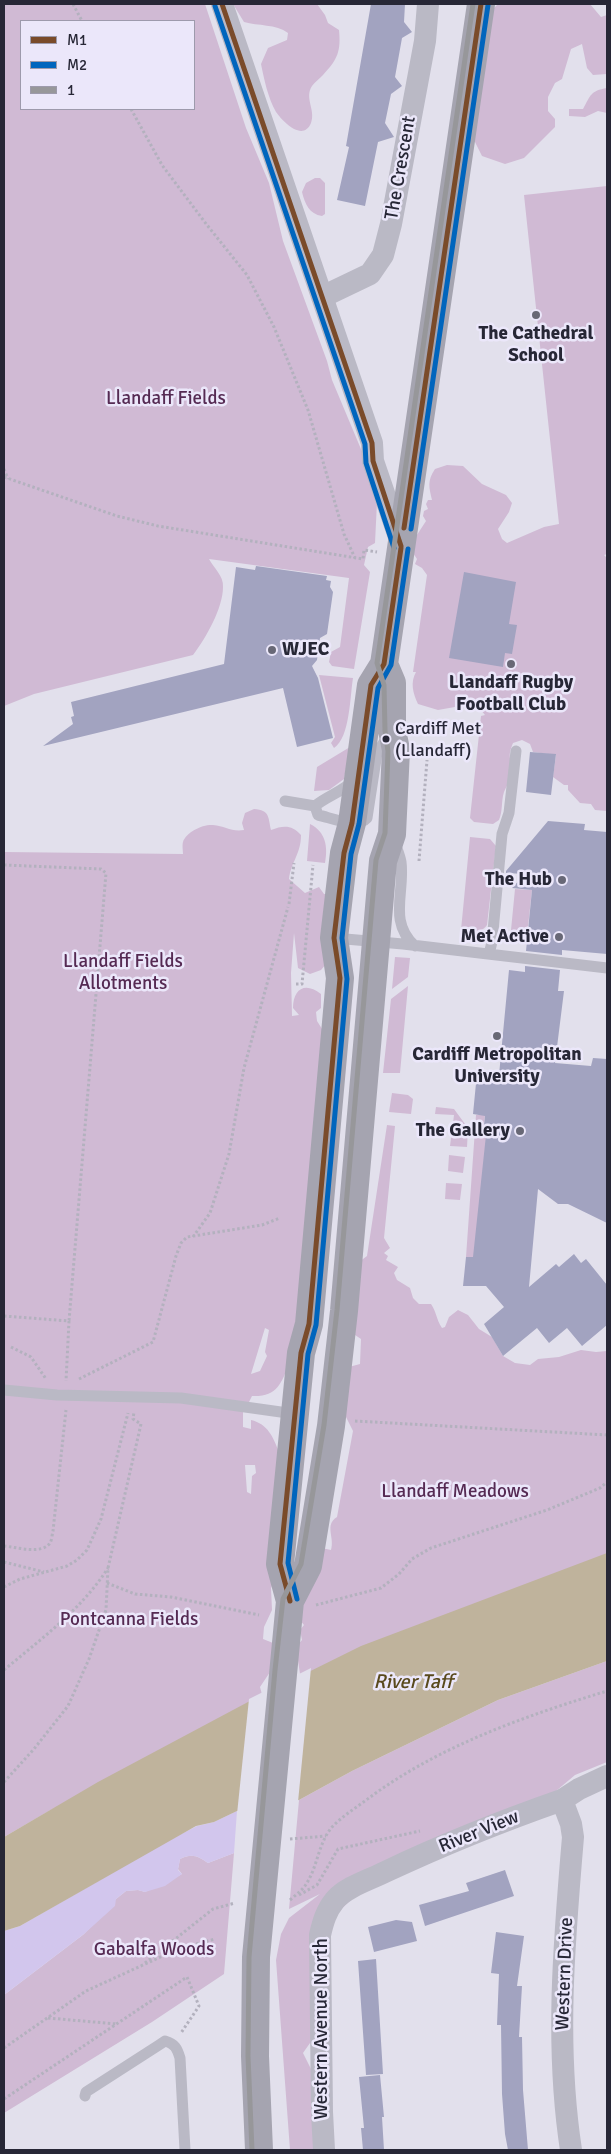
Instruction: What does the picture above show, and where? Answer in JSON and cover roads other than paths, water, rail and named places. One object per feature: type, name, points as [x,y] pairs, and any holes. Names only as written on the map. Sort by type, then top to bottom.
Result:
[{"type":"highway","points":[[259,2150],[254,2009],[256,1957],[282,1671],[290,1601],[308,1566],[330,1426],[344,1311],[383,862],[392,834],[396,750],[392,730],[392,683],[384,664],[390,549],[481,4]]},
{"type":"highway","points":[[290,1601],[280,1564],[301,1353],[309,1324],[340,978],[334,938],[344,853],[352,823],[371,685],[384,664]]},
{"type":"street","points":[[222,4],[372,443],[373,461],[390,549]]},
{"type":"street","name":"The Crescent","points":[[322,297],[370,274],[383,255],[391,224],[425,41],[428,4]]},
{"type":"street","name":"River View","points":[[351,1889],[443,1845],[562,1800],[579,1789],[607,1776]]},
{"type":"street","name":"Western Drive","points":[[562,1800],[571,1824],[572,1837],[562,1964],[564,2067],[571,2150]]},
{"type":"street","name":"Western Avenue North","points":[[324,2150],[320,1935],[325,1914],[336,1899],[351,1889]]},
{"type":"lane","points":[[315,806],[318,815],[352,823],[359,823],[368,818],[377,753],[392,730]]},
{"type":"lane","points":[[489,954],[492,942],[502,834],[509,813],[516,751]]},
{"type":"lane","points":[[315,806],[322,800],[345,789],[359,773]]},
{"type":"lane","points":[[285,801],[315,806]]},
{"type":"lane","points":[[392,834],[401,862],[400,919],[406,936],[416,946]]},
{"type":"lane","points":[[334,938],[607,968]]},
{"type":"lane","points":[[4,1390],[194,1400],[296,1414]]},
{"type":"lane","points":[[85,2096],[86,2092],[165,2041],[173,2043],[177,2048],[180,2058],[185,2150]]},
{"type":"water","name":"River Taff","points":[[607,1553],[607,1661],[498,1700],[352,1771],[299,1800],[237,1811],[214,1822],[196,1826],[20,1926],[4,1931],[4,1837],[98,1782],[248,1702],[361,1646]]},
{"type":"place","name":"The Cathedral School","points":[[536,315]]},
{"type":"place","name":"WJEC","points":[[272,650]]},
{"type":"place","name":"Llandaff Rugby Football Club","points":[[511,664]]},
{"type":"place","name":"Cardiff Met (Llandaff)","points":[[386,739]]},
{"type":"place","name":"The Hub","points":[[562,880]]},
{"type":"place","name":"Met Active","points":[[559,937]]},
{"type":"place","name":"Cardiff Metropolitan University","points":[[497,1036]]},
{"type":"place","name":"The Gallery","points":[[520,1131]]},
{"type":"park label","name":"Llandaff Fields","points":[[166,399]]},
{"type":"park label","name":"Llandaff Fields Allotments","points":[[123,973]]},
{"type":"park label","name":"Llandaff Meadows","points":[[455,1492]]},
{"type":"park label","name":"Pontcanna Fields","points":[[129,1620]]},
{"type":"park label","name":"Gabalfa Woods","points":[[154,1950]]}]
